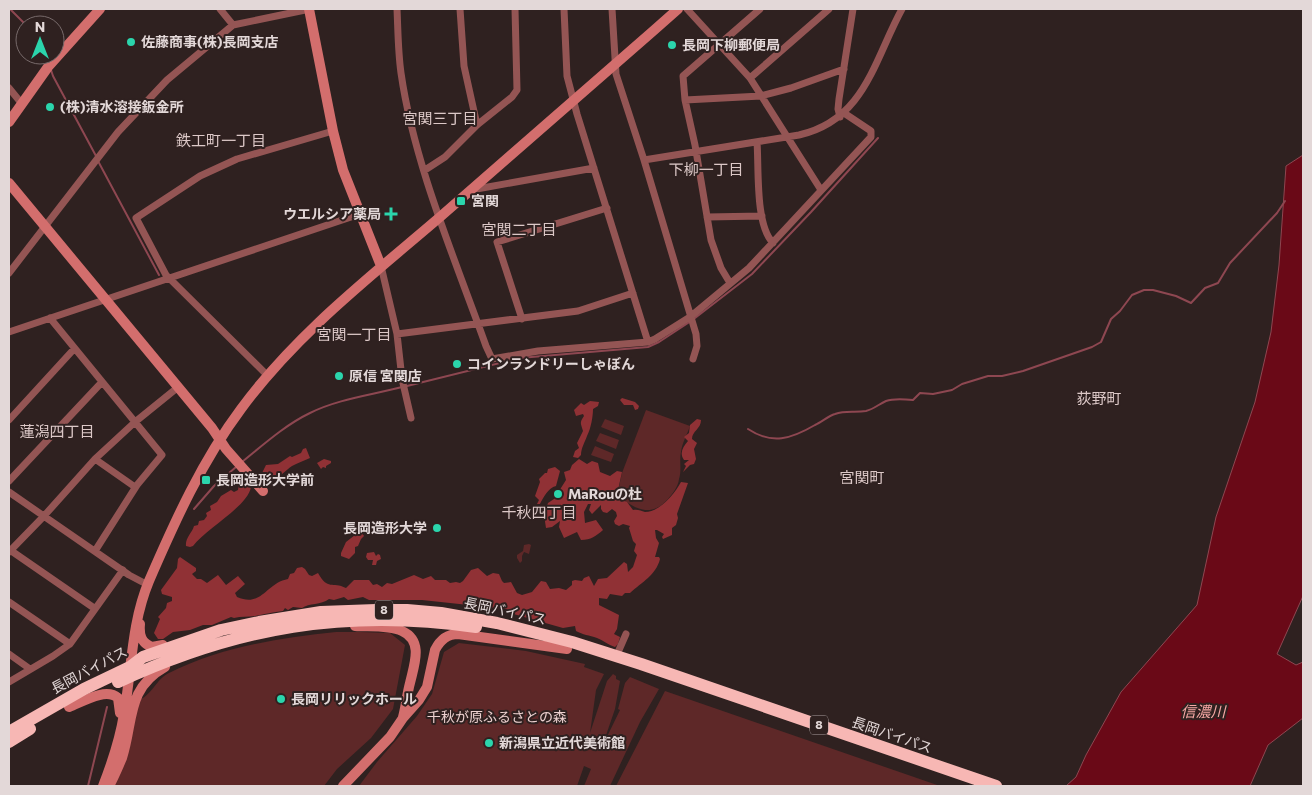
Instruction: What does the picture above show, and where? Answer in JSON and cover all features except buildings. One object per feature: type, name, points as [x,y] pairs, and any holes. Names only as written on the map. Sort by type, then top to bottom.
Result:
[{"type":"highway","name":"長岡バイパス","points":[[9,742],[129,672],[143,657],[221,630],[296,615],[330,612],[376,610],[442,613],[505,625],[572,642],[970,786]]},
{"type":"highway","name":"長岡バイパス","points":[[9,732],[84,689],[129,672],[233,639],[328,621],[431,622],[483,629],[640,668],[996,786]]},
{"type":"street","points":[[9,122],[48,67],[100,9]]},
{"type":"street","points":[[220,9],[234,24]]},
{"type":"street","points":[[9,273],[118,132],[167,80],[234,24],[309,9],[333,131],[343,170],[381,266],[397,334],[402,379],[411,418]]},
{"type":"street","points":[[398,9],[402,74],[408,110],[440,217],[492,359],[538,351],[655,340],[690,317],[749,268],[871,137],[870,131],[842,115],[838,99],[853,9]]},
{"type":"street","points":[[460,9],[464,66],[477,125]]},
{"type":"street","points":[[425,170],[445,157],[477,125],[512,97],[517,90],[515,9]]},
{"type":"street","points":[[564,9],[567,76],[648,342]]},
{"type":"street","points":[[612,9],[616,74],[644,160],[698,341],[693,358]]},
{"type":"street","points":[[102,786],[121,730],[136,624],[148,585],[191,490],[241,408],[303,338],[381,266],[440,217],[678,9]]},
{"type":"street","points":[[688,9],[750,78],[821,190]]},
{"type":"street","points":[[730,283],[713,249],[685,100],[683,76],[760,9]]},
{"type":"street","points":[[750,78],[829,9]]},
{"type":"street","points":[[644,160],[788,138],[816,130],[842,115],[859,96],[902,9]]},
{"type":"street","points":[[685,100],[761,96],[844,70]]},
{"type":"street","points":[[9,88],[22,104]]},
{"type":"street","points":[[268,376],[169,278],[136,218],[200,176],[229,162],[333,131]]},
{"type":"street","points":[[757,142],[764,232],[772,243]]},
{"type":"street","points":[[470,190],[594,168]]},
{"type":"street","points":[[9,183],[263,490]]},
{"type":"street","points":[[522,318],[498,242],[607,208]]},
{"type":"street","points":[[9,332],[360,214]]},
{"type":"street","points":[[708,217],[762,216]]},
{"type":"street","points":[[397,334],[578,311],[633,293]]},
{"type":"street","points":[[50,318],[162,455],[135,487],[95,550]]},
{"type":"street","points":[[9,420],[74,348]]},
{"type":"street","points":[[9,481],[102,382]]},
{"type":"street","points":[[94,608],[10,551],[95,459],[135,422],[177,388]]},
{"type":"street","points":[[95,459],[135,487]]},
{"type":"street","points":[[191,490],[144,606],[140,634],[145,643],[152,647],[206,631],[221,630]]},
{"type":"street","points":[[9,492],[148,585]]},
{"type":"street","points":[[9,682],[70,644],[123,570]]},
{"type":"street","points":[[9,602],[70,644]]},
{"type":"street","points":[[283,628],[343,625],[395,629],[404,632],[414,644],[416,656],[402,718]]},
{"type":"street","points":[[343,786],[384,743],[402,718],[419,700],[427,687],[437,645],[452,634],[567,650]]},
{"type":"street","points":[[619,650],[626,634]]},
{"type":"street","points":[[109,786],[122,757],[133,708],[140,689],[153,674],[192,652]]},
{"type":"street","points":[[9,654],[30,669]]},
{"type":"street","points":[[69,707],[104,694],[115,695],[118,698],[119,716],[103,774],[102,786]]},
{"type":"green space","points":[[646,410],[690,426],[680,455],[680,476],[676,487],[668,499],[661,505],[655,509],[642,510],[617,496],[622,473]]},
{"type":"green space","points":[[605,419],[624,426],[621,435],[601,427]]},
{"type":"green space","points":[[600,433],[619,440],[616,449],[596,441]]},
{"type":"green space","points":[[595,446],[614,454],[611,462],[591,455]]},
{"type":"green space","points":[[524,545],[531,545],[529,554],[524,552],[520,563],[517,555],[523,551]]},
{"type":"green space","name":"千秋が原ふるさとの森","points":[[336,632],[390,633],[405,645],[393,709],[371,738],[337,769],[324,786],[114,786],[138,700],[143,698],[164,676],[209,656],[230,650],[293,637]]},
{"type":"green space","name":"千秋が原ふるさとの森","points":[[459,643],[526,651],[585,664],[584,667],[604,674],[596,690],[590,733],[607,681],[613,674],[616,676],[616,679],[620,681],[615,709],[602,747],[620,710],[618,709],[625,683],[630,677],[659,689],[640,722],[610,786],[584,786],[591,769],[584,766],[577,786],[359,786],[417,716],[432,694],[444,652]]},
{"type":"green space","points":[[665,691],[940,786],[616,786]]},
{"type":"shaded area","points":[[622,398],[635,402],[639,406],[638,409],[635,410],[633,405],[624,405],[620,400]]},
{"type":"shaded area","points":[[590,401],[599,402],[598,406],[593,409],[591,426],[582,447],[581,455],[578,458],[573,457],[575,451],[579,448],[577,443],[583,431],[581,422],[584,416],[583,414],[576,416],[574,410],[581,403],[584,405]]},
{"type":"shaded area","points":[[697,419],[701,420],[701,423],[693,434],[692,439],[697,443],[694,449],[696,459],[694,464],[690,465],[683,472],[686,466],[684,464],[689,460],[684,460],[682,455],[683,448],[688,441],[684,437],[689,433],[690,425]]},
{"type":"shaded area","points":[[306,448],[310,458],[292,466],[273,479],[269,480],[261,475],[266,465],[278,464],[290,456],[301,453]]},
{"type":"shaded area","points":[[324,459],[331,461],[331,463],[326,468],[323,467],[321,469],[317,463]]},
{"type":"shaded area","points":[[579,459],[587,464],[592,461],[598,463],[600,472],[610,476],[617,471],[622,472],[618,490],[622,494],[622,500],[627,502],[633,510],[645,512],[656,509],[671,496],[681,482],[688,483],[677,514],[676,525],[672,528],[672,535],[663,539],[664,534],[655,530],[659,543],[655,557],[660,559],[655,570],[630,593],[625,593],[622,596],[610,594],[607,599],[599,598],[599,605],[619,615],[617,629],[614,634],[620,637],[615,647],[576,631],[575,626],[563,628],[510,613],[506,609],[422,600],[369,600],[363,597],[348,600],[344,597],[334,600],[329,599],[302,608],[293,607],[288,610],[285,608],[283,611],[255,616],[231,617],[212,625],[203,625],[190,630],[173,632],[163,639],[158,639],[154,633],[160,619],[158,617],[166,608],[167,603],[172,601],[172,597],[162,594],[161,590],[177,568],[180,557],[196,568],[196,571],[192,574],[197,579],[207,583],[218,575],[226,585],[238,576],[245,584],[235,593],[237,597],[245,600],[264,594],[274,585],[288,579],[290,574],[294,573],[297,568],[302,567],[309,575],[312,576],[318,573],[328,584],[346,588],[354,580],[369,580],[373,585],[377,584],[382,587],[387,583],[392,584],[414,575],[423,579],[431,576],[435,580],[460,583],[471,570],[478,568],[487,576],[493,573],[499,574],[504,583],[511,582],[517,593],[522,595],[532,592],[541,581],[546,582],[550,589],[559,588],[566,590],[572,585],[572,581],[582,581],[589,576],[594,586],[598,579],[607,578],[624,562],[627,564],[628,572],[633,567],[637,555],[634,551],[636,544],[633,541],[630,526],[615,524],[616,512],[612,509],[607,513],[603,512],[601,505],[592,514],[589,510],[591,504],[588,504],[584,512],[585,523],[596,520],[603,530],[596,536],[581,540],[577,532],[564,538],[559,527],[560,521],[552,527],[546,528],[544,515],[548,503],[554,499],[566,480],[564,472],[570,470],[572,465]]},
{"type":"shaded area","points":[[555,467],[560,471],[556,486],[548,491],[540,504],[537,504],[539,500],[535,496],[540,482],[539,479],[547,473],[548,469]]},
{"type":"shaded area","points":[[247,482],[251,487],[243,502],[193,546],[186,546],[194,526],[198,525],[199,521],[204,520],[207,516],[206,513],[211,510],[210,506],[231,490],[234,492],[238,490],[239,484],[242,486],[243,483]]},
{"type":"shaded area","points":[[362,533],[364,536],[358,546],[355,547],[355,553],[349,559],[341,556],[346,542],[355,535]]},
{"type":"shaded area","points":[[374,552],[376,556],[380,555],[381,559],[377,561],[376,565],[372,565],[373,560],[368,560],[366,557],[367,553]]},
{"type":"water","name":"信濃川","points":[[1303,155],[1303,596],[1277,654],[1296,665],[1303,662],[1303,718],[1268,745],[1250,786],[1066,786],[1076,777],[1121,692],[1197,605],[1216,517],[1255,402],[1271,332],[1279,265],[1286,166]]},
{"type":"waterway","points":[[10,9],[16,15]]},
{"type":"waterway","points":[[51,70],[96,156]]},
{"type":"waterway","points":[[695,318],[752,274],[878,138]]},
{"type":"waterway","points":[[98,161],[159,275]]},
{"type":"waterway","points":[[748,429],[765,437],[790,437],[835,414],[866,411],[892,399],[913,400],[920,393],[933,394],[952,390],[962,384],[988,376],[1002,376],[1023,371],[1092,347],[1101,342],[1111,319],[1120,311],[1132,295],[1144,290],[1153,290],[1176,296],[1191,303],[1205,288],[1218,283],[1230,263],[1277,213],[1285,201]]},
{"type":"waterway","points":[[407,386],[520,358],[648,347],[691,321]]},
{"type":"waterway","points":[[242,462],[283,429],[310,413],[344,401],[402,387]]},
{"type":"waterway","points":[[194,509],[214,486],[236,467]]},
{"type":"waterway","points":[[88,786],[107,707]]},
{"type":"place","name":"佐藤商事(株)長岡支店","points":[[131,42]]},
{"type":"place","name":"長岡下柳郵便局","points":[[672,45]]},
{"type":"place","name":"(株)清水溶接鈑金所","points":[[50,107]]},
{"type":"place","name":"宮関","points":[[461,201]]},
{"type":"place","name":"ウエルシア薬局","points":[[391,214]]},
{"type":"place","name":"コインランドリーしゃぼん","points":[[457,364]]},
{"type":"place","name":"原信 宮関店","points":[[339,376]]},
{"type":"place","name":"長岡造形大学前","points":[[206,480]]},
{"type":"place","name":"MaRouの杜","points":[[558,494]]},
{"type":"place","name":"長岡造形大学","points":[[437,528]]},
{"type":"place","name":"長岡リリックホール","points":[[281,699]]},
{"type":"place","name":"新潟県立近代美術館","points":[[489,743]]},
{"type":"district","name":"宮関三丁目","points":[[440,119]]},
{"type":"district","name":"鉄工町一丁目","points":[[221,141]]},
{"type":"district","name":"下柳一丁目","points":[[706,170]]},
{"type":"district","name":"宮関二丁目","points":[[519,230]]},
{"type":"district","name":"宮関一丁目","points":[[354,335]]},
{"type":"district","name":"荻野町","points":[[1099,399]]},
{"type":"district","name":"蓮潟四丁目","points":[[57,432]]},
{"type":"district","name":"宮関町","points":[[862,478]]},
{"type":"district","name":"千秋四丁目","points":[[539,513]]}]
